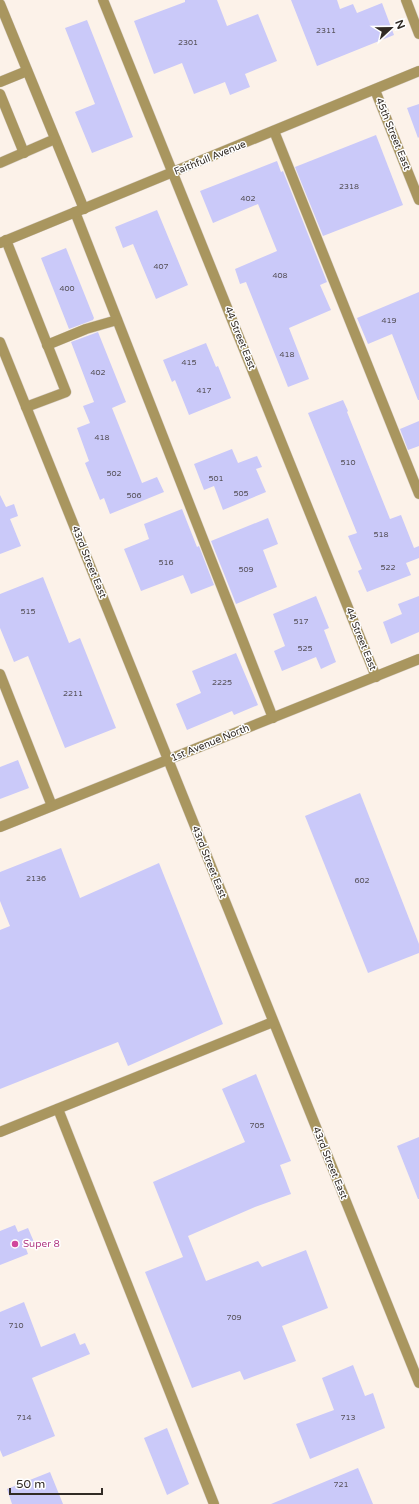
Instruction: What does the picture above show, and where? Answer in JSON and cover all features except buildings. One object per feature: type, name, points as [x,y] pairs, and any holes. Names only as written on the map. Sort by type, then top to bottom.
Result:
[{"type":"street","name":"44 Street East","points":[[103,0],[376,677]]},
{"type":"street","points":[[406,0],[419,34]]},
{"type":"street","points":[[0,4],[55,139],[117,320],[274,718]]},
{"type":"street","points":[[0,82],[27,71]]},
{"type":"street","name":"Faithfull Avenue","points":[[3,241],[274,132],[419,71]]},
{"type":"street","name":"45th Street East","points":[[375,90],[419,200]]},
{"type":"street","points":[[0,94],[24,153]]},
{"type":"street","points":[[274,132],[419,494]]},
{"type":"street","points":[[0,163],[55,139]]},
{"type":"street","points":[[3,241],[66,392],[26,407]]},
{"type":"street","points":[[47,344],[86,329],[117,320]]},
{"type":"street","name":"43rd Street East","points":[[0,342],[419,1383]]},
{"type":"street","name":"1st Avenue North","points":[[0,827],[419,659]]},
{"type":"street","points":[[0,674],[52,806]]},
{"type":"street","points":[[0,1132],[273,1022]]},
{"type":"street","points":[[58,1109],[214,1504]]},
{"type":"place","name":"Super 8","points":[[15,1244]]}]
